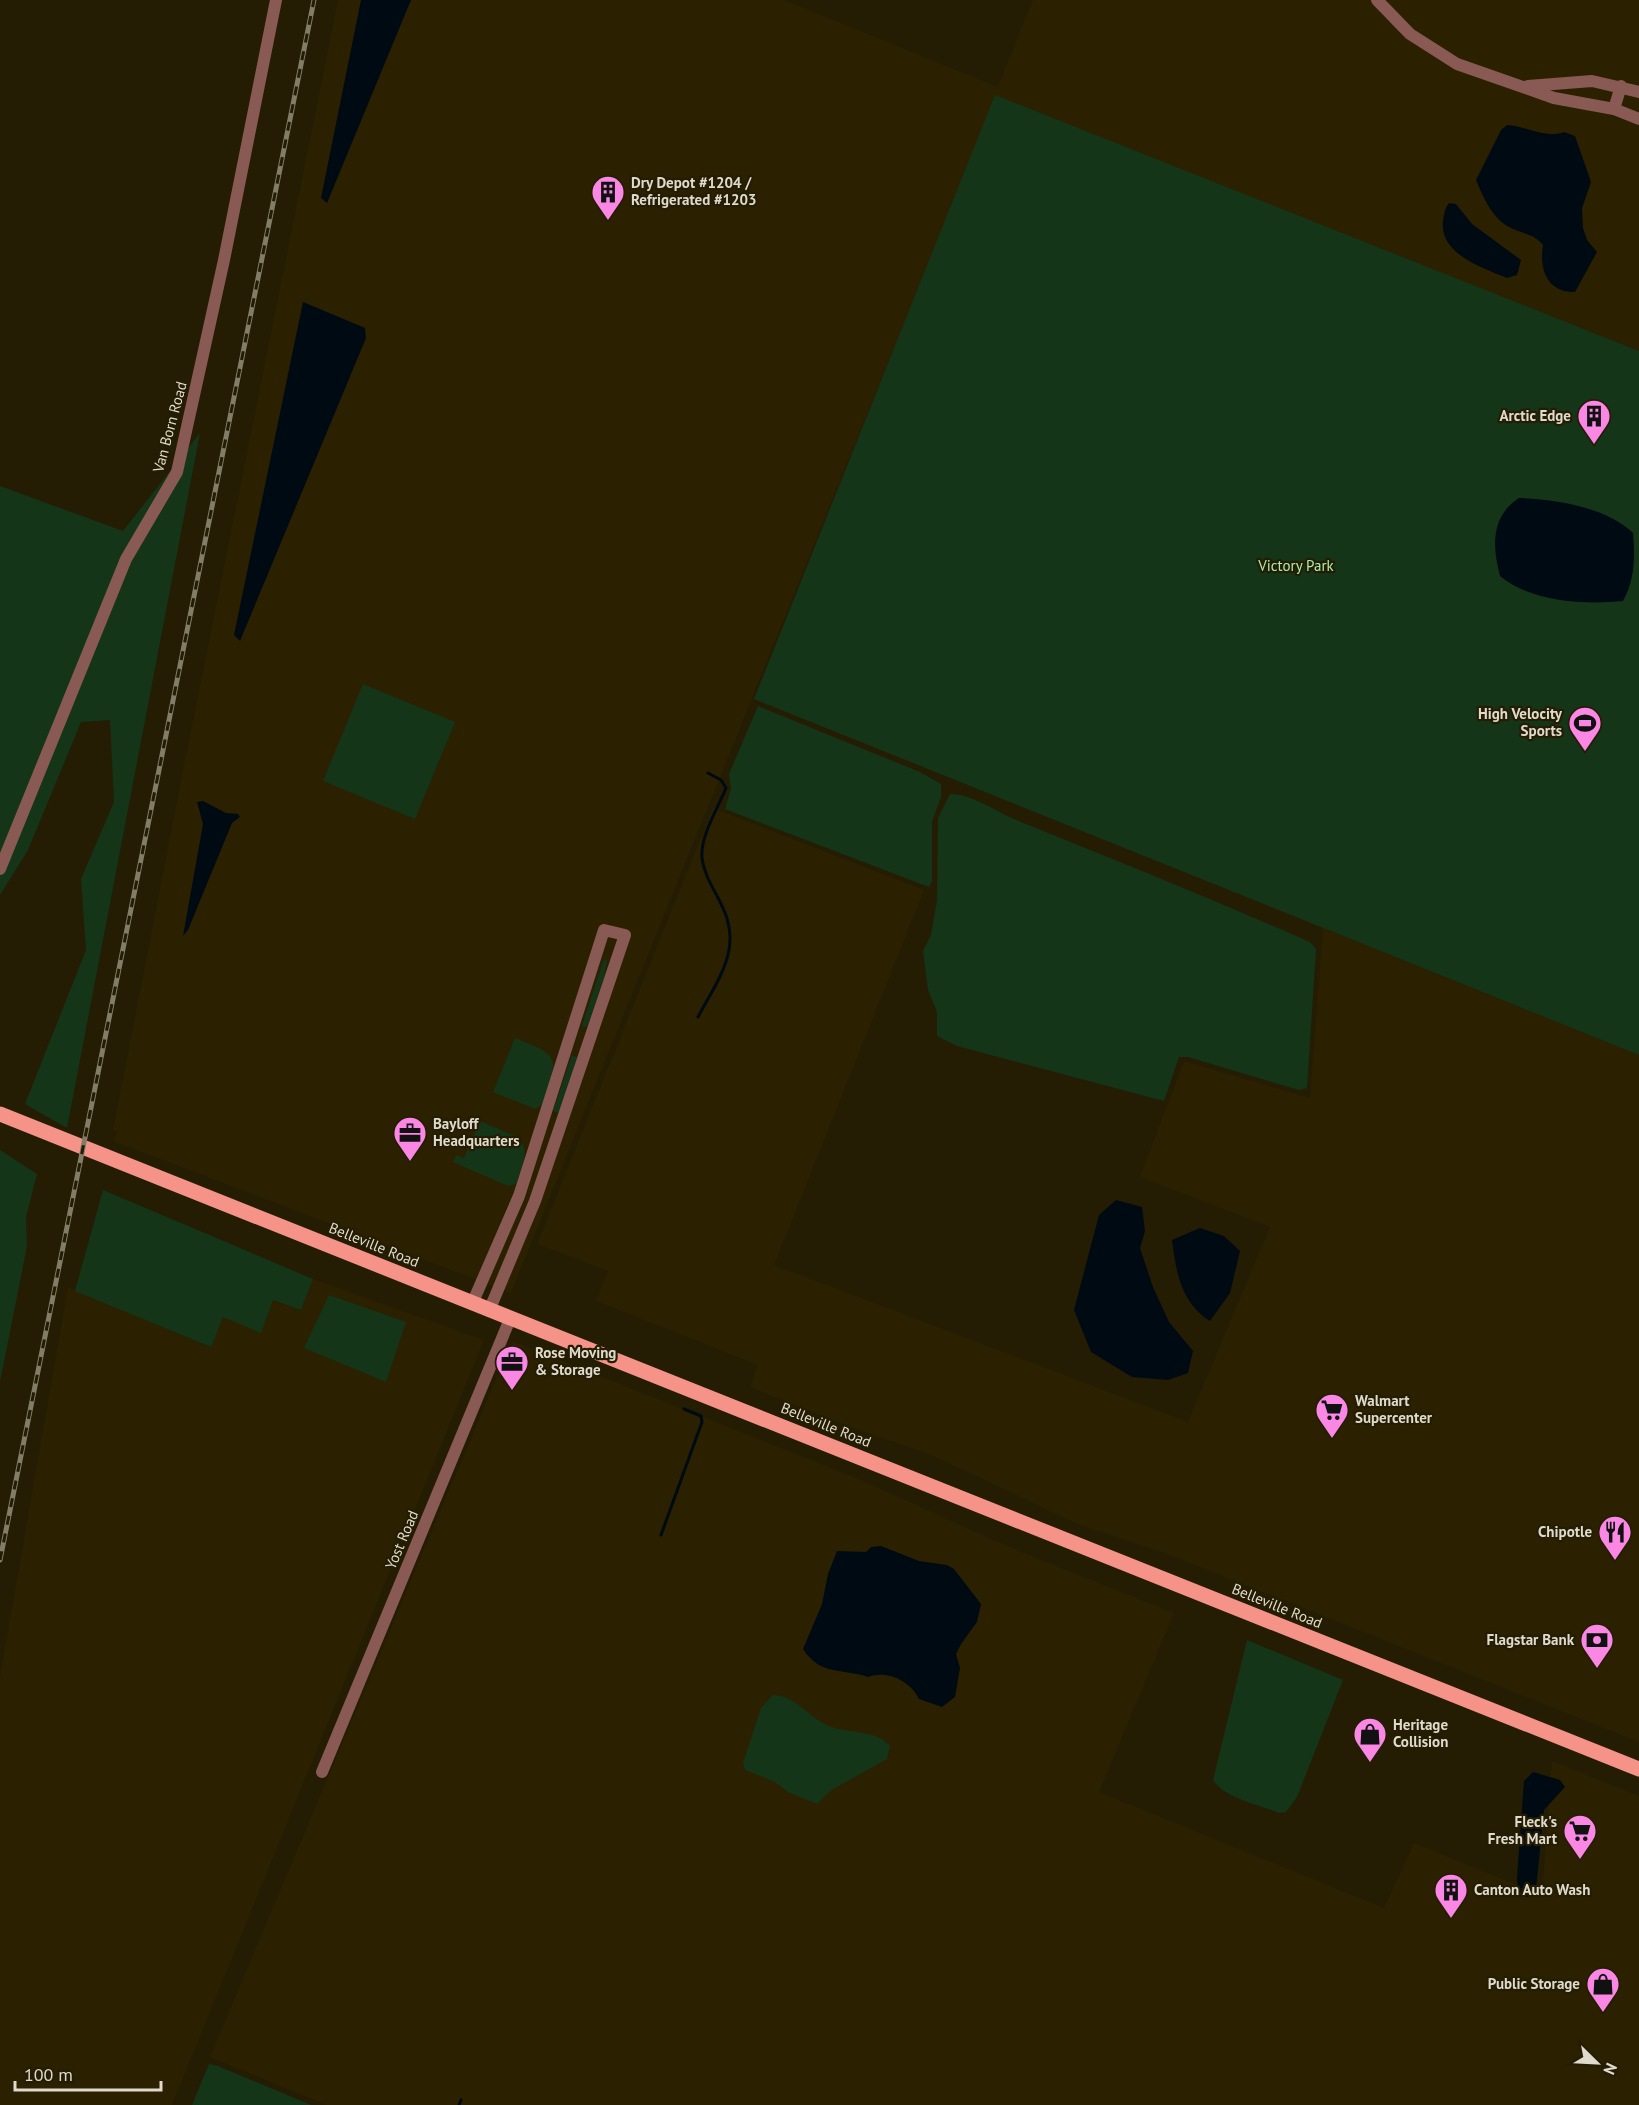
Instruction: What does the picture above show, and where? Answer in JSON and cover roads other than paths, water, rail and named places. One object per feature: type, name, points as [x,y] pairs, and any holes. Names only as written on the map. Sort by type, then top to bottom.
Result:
[{"type":"main road","name":"Belleville Road","points":[[0,1114],[1639,1769]]},
{"type":"street","name":"Van Born Road","points":[[0,869],[126,559],[177,472],[224,260],[276,0]]},
{"type":"street","points":[[1377,0],[1410,34],[1442,56],[1486,76],[1554,98],[1614,109],[1639,119]]},
{"type":"street","points":[[1524,87],[1592,81],[1639,92]]},
{"type":"street","points":[[1614,109],[1621,86]]},
{"type":"street","points":[[472,1304],[519,1196],[604,930],[625,935],[535,1201],[489,1311]]},
{"type":"street","points":[[568,1043],[587,1049]]},
{"type":"street","points":[[540,1130],[557,1136]]},
{"type":"street","points":[[519,1196],[535,1201]]},
{"type":"street","name":"Yost Road","points":[[322,1772],[510,1319]]},
{"type":"waterway","points":[[698,1017],[724,967],[730,936],[725,912],[709,880],[702,858],[707,831],[726,788],[721,780],[708,773]]},
{"type":"waterway","points":[[661,1535],[702,1422],[701,1416],[684,1409]]},
{"type":"waterway","points":[[459,2105],[461,2100]]},
{"type":"railway","points":[[0,1560],[314,0]]},
{"type":"place","name":"Dry Depot #1204 / Refrigerated #1203","points":[[608,221]]},
{"type":"place","name":"Arctic Edge","points":[[1594,445]]},
{"type":"place","name":"High Velocity Sports","points":[[1585,752]]},
{"type":"place","name":"Bayloff Headquarters","points":[[410,1162]]},
{"type":"place","name":"Rose Moving & Storage","points":[[512,1391]]},
{"type":"place","name":"Walmart Supercenter","points":[[1332,1439]]},
{"type":"place","name":"Chipotle","points":[[1615,1561]]},
{"type":"place","name":"Flagstar Bank","points":[[1597,1669]]},
{"type":"place","name":"Heritage Collision","points":[[1370,1763]]},
{"type":"place","name":"Fleck's Fresh Mart","points":[[1580,1860]]},
{"type":"place","name":"Canton Auto Wash","points":[[1451,1919]]},
{"type":"place","name":"Public Storage","points":[[1603,2013]]},
{"type":"park label","name":"Victory Park","points":[[1296,566]]}]
